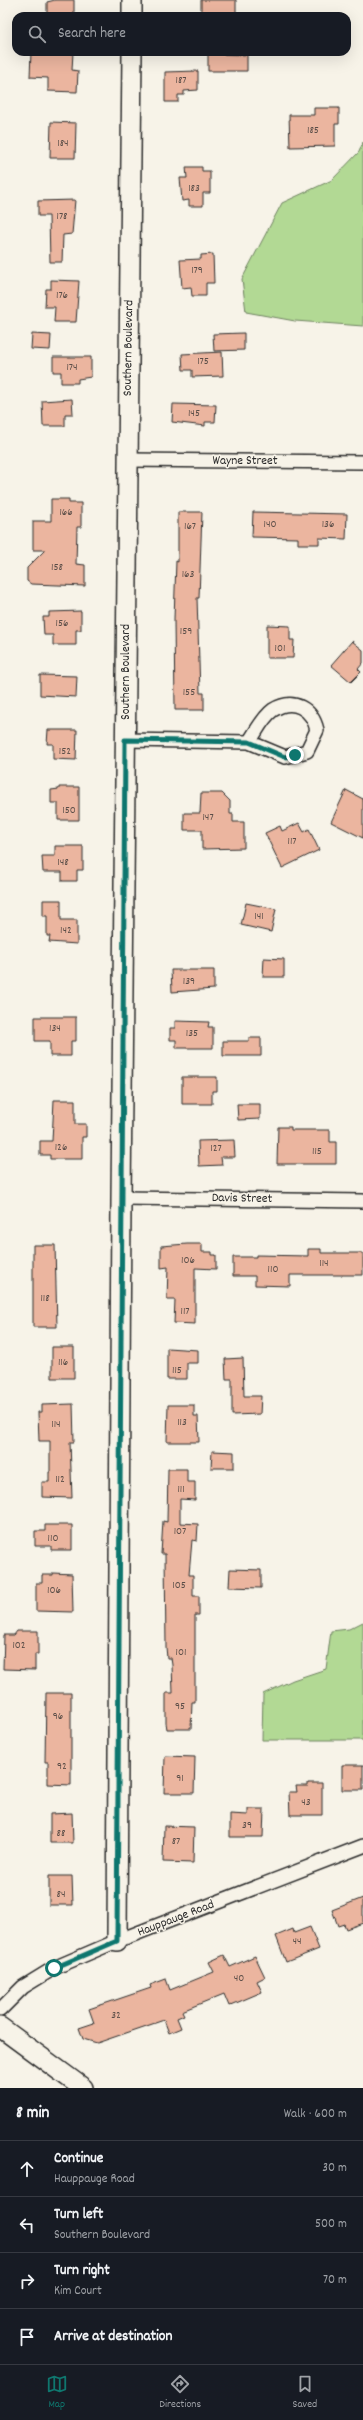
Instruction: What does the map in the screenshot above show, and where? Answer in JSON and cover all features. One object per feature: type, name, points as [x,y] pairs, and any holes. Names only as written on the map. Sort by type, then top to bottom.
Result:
[{"type":"street","points":[[132,0],[132,12]]},
{"type":"street","name":"Southern Boulevard","points":[[117,1941],[121,1198],[132,56]]},
{"type":"street","name":"Wayne Street","points":[[128,460],[363,462]]},
{"type":"street","points":[[125,740],[249,742],[285,757],[307,751],[317,730],[314,717],[308,710],[297,706],[284,705],[272,711],[249,742]]},
{"type":"street","name":"Davis Street","points":[[121,1198],[363,1201]]},
{"type":"street","name":"Hauppauge Road","points":[[0,2010],[23,1987],[54,1968],[117,1941],[363,1846]]},
{"type":"street","points":[[0,2027],[83,2088]]},
{"type":"green space","points":[[363,142],[363,326],[295,321],[246,312],[242,279],[282,203],[332,180],[359,152]]},
{"type":"green space","points":[[363,1622],[363,1740],[262,1740],[263,1694],[293,1680],[326,1669],[331,1631],[349,1629]]},
{"type":"building","points":[[55,0],[74,0],[74,12],[47,12],[47,2]]},
{"type":"building","points":[[201,0],[236,0],[236,12],[201,12]]},
{"type":"building","points":[[31,56],[73,56],[72,70],[78,71],[77,92],[48,91],[48,78],[30,77]]},
{"type":"building","points":[[208,56],[247,56],[247,71],[208,71]]},
{"type":"building","points":[[198,71],[198,90],[184,91],[184,95],[178,95],[178,102],[165,102],[165,72]]},
{"type":"building","points":[[314,108],[339,108],[339,124],[335,124],[335,146],[290,147],[289,115],[314,115]]},
{"type":"building","points":[[51,122],[76,123],[75,158],[50,158]]},
{"type":"building","points":[[186,167],[202,167],[202,171],[210,171],[210,193],[203,193],[203,206],[189,206],[189,200],[182,201],[180,178],[187,178]]},
{"type":"building","points":[[75,200],[72,234],[63,235],[62,262],[50,262],[49,216],[38,216],[38,201]]},
{"type":"building","points":[[213,254],[214,283],[206,283],[206,296],[192,296],[191,287],[182,288],[180,260],[201,259],[201,255]]},
{"type":"building","points":[[51,280],[79,281],[76,322],[54,322],[55,307],[45,307],[46,289],[51,289]]},
{"type":"building","points":[[244,333],[244,350],[214,351],[213,334]]},
{"type":"building","points":[[32,334],[51,335],[50,350],[31,349]]},
{"type":"building","points":[[222,352],[223,376],[192,377],[192,370],[183,370],[182,354]]},
{"type":"building","points":[[53,357],[91,357],[91,377],[78,379],[78,383],[61,383],[61,372],[53,372]]},
{"type":"building","points":[[72,399],[73,414],[65,414],[65,426],[43,426],[42,401]]},
{"type":"building","points":[[173,404],[216,405],[215,422],[205,422],[205,426],[172,422]]},
{"type":"building","points":[[51,499],[69,499],[69,503],[81,503],[81,527],[77,527],[76,564],[85,565],[85,586],[31,584],[27,581],[27,568],[45,550],[33,550],[33,521],[51,521]]},
{"type":"building","points":[[178,512],[202,512],[199,598],[197,598],[200,693],[204,693],[204,710],[175,710],[174,619],[176,561],[178,562]]},
{"type":"building","points":[[253,512],[347,514],[346,539],[319,538],[319,544],[298,544],[298,538],[252,537]]},
{"type":"building","points":[[81,611],[81,630],[76,630],[76,645],[53,645],[53,635],[44,635],[43,617],[49,617],[49,612]]},
{"type":"building","points":[[267,625],[290,626],[290,640],[294,640],[293,658],[267,658]]},
{"type":"building","points":[[352,641],[363,650],[363,663],[358,669],[361,672],[351,682],[331,665]]},
{"type":"building","points":[[40,675],[77,676],[76,697],[40,695]]},
{"type":"building","points":[[48,730],[77,730],[76,760],[53,759],[53,744],[47,744]]},
{"type":"building","points":[[59,787],[79,787],[79,820],[58,820],[58,803],[51,803],[51,790],[59,789]]},
{"type":"building","points":[[346,790],[363,799],[363,838],[331,822]]},
{"type":"building","points":[[201,793],[222,793],[230,801],[230,814],[233,814],[233,822],[244,822],[244,848],[202,849],[202,830],[184,830],[184,813],[200,813]]},
{"type":"building","points":[[299,823],[304,832],[309,829],[319,850],[282,868],[265,833],[280,826],[282,831]]},
{"type":"building","points":[[55,846],[83,846],[83,870],[77,870],[77,881],[62,881],[62,872],[43,872],[42,856],[55,856]]},
{"type":"building","points":[[43,900],[61,900],[61,920],[77,920],[77,944],[49,942],[50,936],[47,936],[47,916],[43,916]]},
{"type":"building","points":[[246,903],[276,909],[271,932],[241,925]]},
{"type":"building","points":[[264,958],[284,959],[284,977],[263,977]]},
{"type":"building","points":[[171,970],[214,970],[214,989],[172,992]]},
{"type":"building","points":[[35,1017],[76,1017],[76,1041],[71,1041],[71,1056],[50,1056],[50,1041],[35,1041]]},
{"type":"building","points":[[175,1021],[209,1022],[208,1027],[213,1027],[213,1048],[176,1048],[176,1040],[170,1040],[170,1028],[175,1028]]},
{"type":"building","points":[[249,1038],[261,1038],[261,1056],[223,1056],[223,1041],[249,1041]]},
{"type":"building","points":[[182,1077],[217,1077],[217,1091],[212,1091],[212,1104],[182,1104]]},
{"type":"building","points":[[54,1100],[75,1100],[75,1124],[86,1124],[86,1137],[82,1137],[82,1159],[50,1159],[50,1155],[40,1155],[40,1141],[52,1141]]},
{"type":"building","points":[[237,1104],[260,1104],[260,1119],[238,1120]]},
{"type":"building","points":[[278,1127],[291,1127],[291,1130],[330,1130],[330,1142],[336,1142],[336,1164],[277,1164]]},
{"type":"building","points":[[234,1140],[235,1157],[221,1157],[222,1165],[199,1166],[198,1141]]},
{"type":"building","points":[[202,1244],[202,1252],[212,1252],[212,1255],[216,1255],[216,1269],[195,1268],[195,1324],[174,1323],[175,1300],[167,1300],[168,1267],[161,1268],[161,1246]]},
{"type":"building","points":[[33,1245],[55,1245],[57,1327],[33,1327]]},
{"type":"building","points":[[308,1249],[321,1249],[321,1253],[363,1253],[363,1275],[290,1275],[290,1286],[255,1285],[255,1276],[233,1276],[233,1257],[256,1257],[256,1255],[308,1256]]},
{"type":"building","points":[[52,1347],[74,1347],[74,1378],[52,1378]]},
{"type":"building","points":[[167,1348],[198,1350],[198,1363],[187,1363],[187,1379],[167,1379]]},
{"type":"building","points":[[243,1358],[244,1396],[261,1396],[260,1414],[232,1415],[232,1379],[226,1379],[225,1359]]},
{"type":"building","points":[[73,1404],[74,1442],[70,1442],[72,1498],[42,1497],[42,1482],[49,1482],[50,1441],[39,1441],[38,1412],[42,1412],[42,1405]]},
{"type":"building","points":[[168,1405],[194,1405],[194,1416],[198,1416],[199,1442],[167,1442]]},
{"type":"building","points":[[212,1451],[234,1452],[234,1468],[211,1468]]},
{"type":"building","points":[[168,1469],[187,1469],[187,1482],[195,1482],[195,1500],[180,1499],[180,1523],[198,1524],[197,1541],[192,1540],[189,1575],[193,1575],[193,1596],[199,1596],[199,1615],[195,1615],[195,1702],[192,1702],[191,1729],[167,1729],[166,1723],[166,1693],[173,1693],[171,1658],[167,1658],[166,1647],[165,1554],[161,1554],[163,1521],[167,1522]]},
{"type":"building","points":[[45,1525],[72,1525],[72,1550],[51,1550],[51,1546],[35,1546],[35,1531],[45,1531]]},
{"type":"building","points":[[230,1569],[261,1570],[261,1588],[229,1587]]},
{"type":"building","points":[[53,1573],[72,1574],[73,1612],[36,1611],[36,1583],[42,1583],[42,1575],[53,1575]]},
{"type":"building","points":[[17,1631],[38,1631],[38,1654],[35,1654],[35,1670],[3,1669],[4,1635],[14,1635]]},
{"type":"building","points":[[46,1693],[71,1693],[71,1785],[48,1784],[48,1762],[45,1762]]},
{"type":"building","points":[[165,1756],[195,1757],[194,1793],[164,1793]]},
{"type":"building","points":[[342,1765],[363,1765],[363,1790],[342,1790]]},
{"type":"building","points":[[308,1783],[322,1783],[322,1815],[290,1815],[289,1792],[297,1792],[296,1786],[308,1786]]},
{"type":"building","points":[[248,1809],[264,1809],[263,1837],[230,1837],[230,1814],[248,1815]]},
{"type":"building","points":[[72,1813],[73,1843],[50,1843],[50,1814]]},
{"type":"building","points":[[164,1826],[194,1827],[193,1863],[163,1862]]},
{"type":"building","points":[[49,1876],[72,1876],[73,1905],[49,1905]]},
{"type":"building","points":[[363,1898],[363,1923],[346,1929],[344,1924],[338,1926],[332,1910]]},
{"type":"building","points":[[310,1927],[319,1949],[286,1962],[276,1936],[293,1929],[294,1933]]},
{"type":"building","points":[[224,1955],[230,1967],[255,1956],[265,1977],[257,1981],[262,1992],[229,2006],[224,1994],[182,2011],[184,2015],[177,2018],[181,2028],[169,2033],[164,2020],[97,2043],[83,2039],[79,2028],[94,2023],[89,2009],[151,1988],[150,1985],[166,1979],[170,1990],[214,1972],[209,1962]]},
{"type":"route","points":[[54,1968],[117,1941],[125,740],[249,742],[262,749],[285,757],[295,755]]}]
